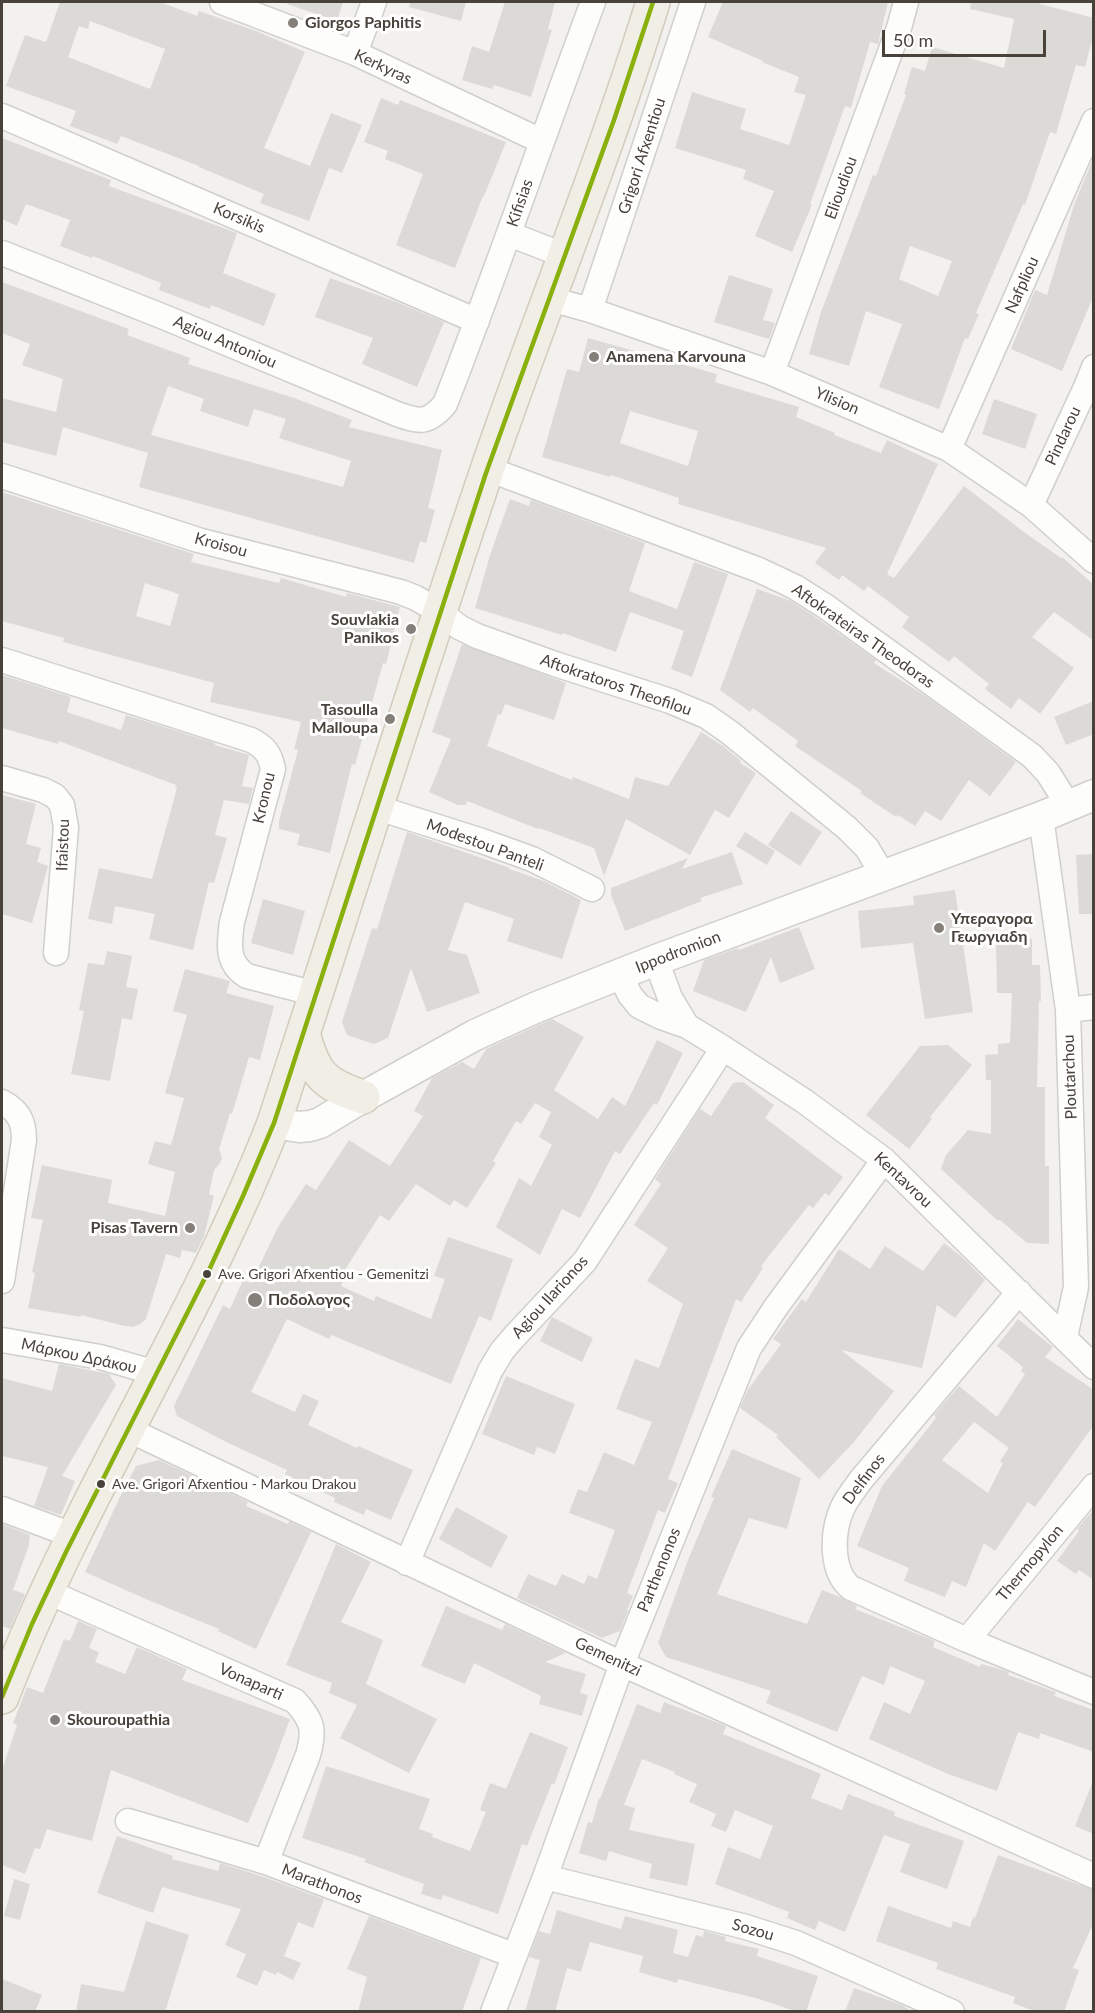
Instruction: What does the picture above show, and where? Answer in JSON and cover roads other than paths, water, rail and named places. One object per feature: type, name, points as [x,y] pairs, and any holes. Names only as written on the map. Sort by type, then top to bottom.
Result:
[{"type":"main road","points":[[3,1688],[72,1535],[237,1210],[274,1123],[375,807],[488,469],[630,78],[653,2]]},
{"type":"main road","points":[[303,1033],[308,1052],[326,1080],[333,1086],[363,1097]]},
{"type":"street","name":"Kerkyras","points":[[222,2],[355,53],[541,141]]},
{"type":"street","points":[[355,53],[374,2]]},
{"type":"street","name":"Kifisias","points":[[445,404],[593,2]]},
{"type":"street","name":"Grigori Afxentiou","points":[[590,310],[693,2]]},
{"type":"street","name":"Elioudiou","points":[[772,373],[899,28],[906,2]]},
{"type":"street","name":"Korsikis","points":[[2,116],[477,321]]},
{"type":"street","name":"Nafpliou","points":[[949,449],[1094,121]]},
{"type":"street","points":[[509,234],[566,256]]},
{"type":"street","name":"Agiou Antoniou","points":[[2,253],[414,420],[426,420],[436,414],[445,404]]},
{"type":"street","name":"Ylision","points":[[550,299],[590,310],[772,373],[949,449],[1031,505],[1094,561]]},
{"type":"street","name":"Pindarou","points":[[1031,505],[1094,367]]},
{"type":"street","name":"Aftokrateiras Theodoras","points":[[488,469],[759,570],[795,587],[825,606],[1032,756],[1048,773],[1081,800]]},
{"type":"street","name":"Kroisou","points":[[2,476],[198,540],[400,592],[440,612]]},
{"type":"street","name":"Aftokratoros Theofilou","points":[[440,612],[459,627],[477,636],[670,701],[706,716],[847,828],[867,848],[884,877]]},
{"type":"street","name":"Kronou","points":[[2,660],[262,745],[270,755],[273,769],[232,922],[230,936],[232,960],[238,970],[247,975],[315,994]]},
{"type":"street","name":"Ifaistou","points":[[2,777],[43,790],[55,796],[62,805],[66,826],[56,953]]},
{"type":"street","name":"Ippodromion","points":[[274,1123],[288,1126],[310,1126],[320,1123],[475,1035],[537,1007],[656,960],[884,877],[1081,800]]},
{"type":"street","name":"Modestou Panteli","points":[[375,807],[532,859],[592,889]]},
{"type":"street","name":"Ploutarchou","points":[[1041,817],[1068,1010],[1076,1287],[1065,1337]]},
{"type":"street","name":"Kentavrou","points":[[656,960],[670,998],[687,1026]]},
{"type":"street","name":"Kentavrou","points":[[620,975],[630,995],[639,1006],[687,1026],[723,1048],[804,1101],[884,1160],[1094,1367]]},
{"type":"street","points":[[1068,1010],[1094,1007]]},
{"type":"street","name":"Agiou Ilarionos","points":[[407,1563],[490,1371],[502,1351],[585,1261],[723,1048]]},
{"type":"street","points":[[2,1102],[17,1112],[24,1127],[24,1140],[2,1281]]},
{"type":"street","name":"Parthenonos","points":[[493,2012],[513,1955],[545,1877],[622,1664],[749,1348],[776,1307],[884,1160]]},
{"type":"street","name":"Delfinos","points":[[1019,1292],[860,1481],[842,1507],[835,1550],[838,1569],[844,1582],[851,1588],[967,1640],[1094,1692]]},
{"type":"street","name":"Μάρκου Δράκου","points":[[2,1340],[100,1357],[156,1373]]},
{"type":"street","name":"Gemenitzi","points":[[127,1429],[622,1664],[1094,1876]]},
{"type":"street","name":"Thermopylon","points":[[967,1640],[1094,1486]]},
{"type":"street","points":[[2,1509],[72,1535]]},
{"type":"street","name":"Vonaparti","points":[[46,1591],[295,1701],[306,1713],[312,1727],[312,1741],[266,1862]]},
{"type":"street","name":"Marathonos","points":[[128,1821],[266,1862],[513,1955]]},
{"type":"street","name":"Sozou","points":[[545,1877],[746,1927],[796,1943],[952,2012]]},
{"type":"place","name":"Giorgos Paphitis","points":[[293,23]]},
{"type":"place","name":"Anamena Karvouna","points":[[594,357]]},
{"type":"place","name":"Souvlakia Panikos","points":[[411,629]]},
{"type":"place","name":"Tasoulla Malloupa","points":[[390,719]]},
{"type":"place","name":"Υπεραγορα Γεωργιαδη","points":[[939,928]]},
{"type":"place","name":"Pisas Tavern","points":[[190,1228]]},
{"type":"place","name":"Ave. Grigori Afxentiou - Gemenitzi","points":[[207,1274]]},
{"type":"place","name":"Ποδολογος","points":[[255,1300]]},
{"type":"place","name":"Ave. Grigori Afxentiou - Markou Drakou","points":[[101,1484]]},
{"type":"place","name":"Skouroupathia","points":[[55,1720]]}]
